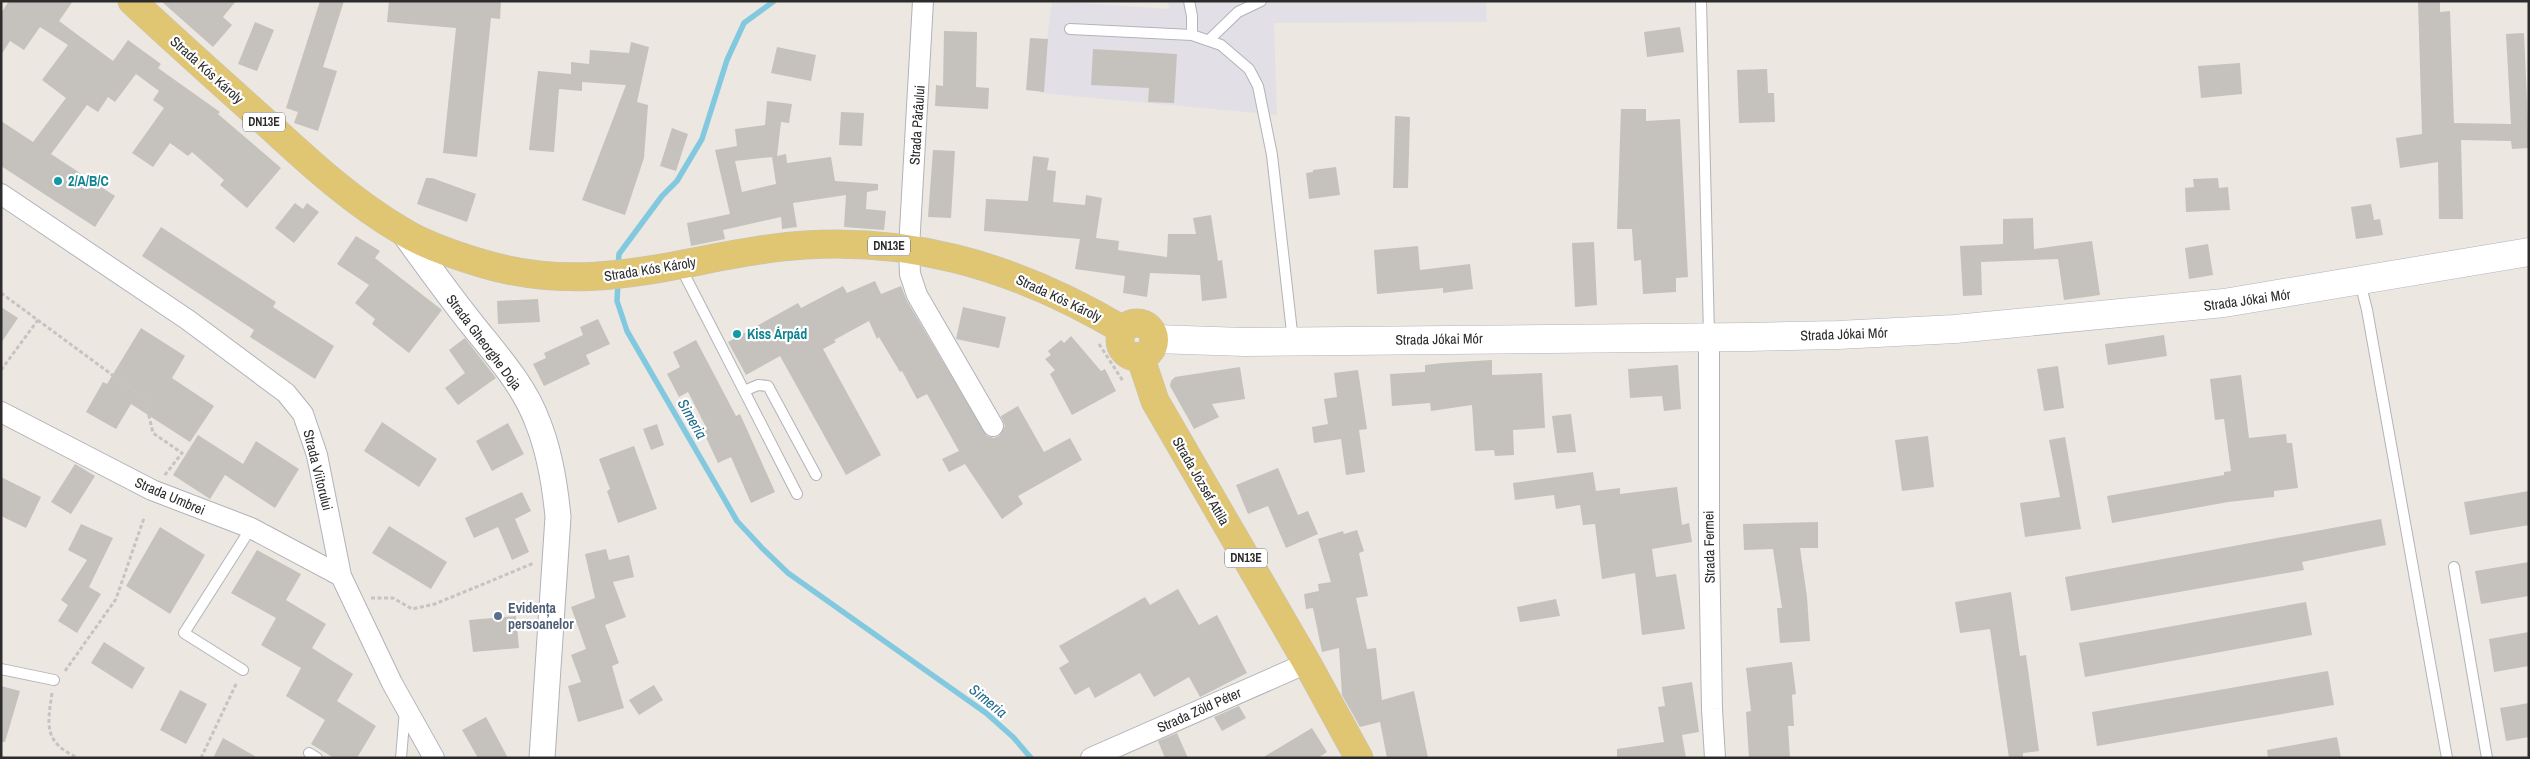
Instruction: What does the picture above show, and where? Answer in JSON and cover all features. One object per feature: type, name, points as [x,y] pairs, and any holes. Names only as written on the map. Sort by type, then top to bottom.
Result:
[{"type":"main road","name":"Strada Kós Károly","points":[[132,1],[296,150],[358,201],[404,233],[447,251],[515,271],[570,278],[642,273],[756,251],[810,245],[865,244],[909,248],[954,257],[1026,281],[1072,302],[1123,330],[1120,340],[1123,349],[1130,355],[1147,348]]},
{"type":"main road","name":"Strada Jókai Mór","points":[[1147,348],[1293,341],[1838,335],[1955,329],[2175,309],[2360,282],[2529,252]]},
{"type":"main road","name":"Strada József Attila","points":[[1147,348],[1155,402],[1307,663],[1359,758]]},
{"type":"street","name":"Strada Pârâului","points":[[924,1],[909,248],[910,274],[917,295],[993,426]]},
{"type":"street","name":"Strada Viitorului","points":[[1,194],[188,320],[286,393],[303,414],[324,486],[341,576],[405,707],[434,758]]},
{"type":"street","name":"Strada Gheorghe Doja","points":[[404,233],[438,281],[509,371],[530,406],[538,423],[556,490],[558,517],[557,554],[542,758]]},
{"type":"street","name":"Strada Fermei","points":[[1709,336],[1709,544],[1712,709],[1716,758]]},
{"type":"street","name":"Strada Umbrei","points":[[1,412],[152,490],[251,528],[341,576]]},
{"type":"street","name":"Strada Zöld Péter","points":[[1091,758],[1307,663]]},
{"type":"lane","points":[[1189,1],[1192,16],[1192,35]]},
{"type":"lane","points":[[1209,40],[1238,12],[1261,1]]},
{"type":"lane","points":[[1701,1],[1709,336]]},
{"type":"lane","points":[[1070,29],[1192,35],[1221,45],[1249,69],[1258,86],[1272,155],[1293,341]]},
{"type":"lane","points":[[680,266],[797,494]]},
{"type":"lane","points":[[2360,282],[2367,310],[2447,758]]},
{"type":"lane","points":[[744,391],[758,385],[768,386],[816,475]]},
{"type":"lane","points":[[243,670],[184,633],[251,528]]},
{"type":"lane","points":[[2454,567],[2488,758]]},
{"type":"lane","points":[[1,669],[54,680]]},
{"type":"lane","points":[[401,758],[405,707]]},
{"type":"path","points":[[1,293],[145,399],[154,433],[182,453],[152,490]]},
{"type":"path","points":[[1,370],[38,320]]},
{"type":"path","points":[[1095,340],[1108,356],[1126,388]]},
{"type":"path","points":[[65,672],[116,599],[144,518]]},
{"type":"path","points":[[353,598],[393,598],[412,608],[435,604],[557,554]]},
{"type":"path","points":[[201,758],[243,670]]},
{"type":"path","points":[[54,680],[49,728],[54,744],[78,758]]},
{"type":"shaded area","points":[[1052,1],[1170,9],[1166,1],[1486,1],[1487,22],[1274,23],[1277,115],[1040,93]]},
{"type":"building","points":[[9,1],[73,1],[59,21],[113,61],[128,40],[161,64],[158,68],[220,112],[218,114],[281,168],[247,208],[220,185],[224,180],[192,152],[188,156],[170,143],[153,167],[132,153],[164,108],[153,100],[159,91],[136,74],[115,102],[108,97],[98,112],[87,105],[51,154],[115,196],[95,227],[1,166],[1,121],[33,142],[66,98],[42,80],[68,45],[40,27],[24,50],[10,41],[1,55],[1,13]]},
{"type":"building","points":[[161,1],[236,1],[223,17],[232,25],[213,47]]},
{"type":"building","points":[[320,1],[344,1],[323,67],[337,71],[318,131],[294,123],[298,112],[286,108]]},
{"type":"building","points":[[389,1],[501,1],[500,19],[491,18],[477,157],[443,153],[456,28],[387,22]]},
{"type":"building","points":[[2418,1],[2440,1],[2440,12],[2450,11],[2454,123],[2511,124],[2506,34],[2524,33],[2529,148],[2512,149],[2511,141],[2461,140],[2463,219],[2439,219],[2438,162],[2400,168],[2396,138],[2422,134]]},
{"type":"building","points":[[255,22],[274,30],[257,71],[238,64]]},
{"type":"building","points":[[1680,27],[1684,52],[1647,57],[1644,32]]},
{"type":"building","points":[[944,31],[977,32],[976,87],[989,88],[988,109],[935,106],[936,85],[943,86]]},
{"type":"building","points":[[1030,38],[1048,39],[1044,92],[1026,90]]},
{"type":"building","points":[[631,42],[649,47],[637,102],[648,105],[644,158],[625,215],[582,200],[626,85],[582,82],[582,91],[559,89],[554,152],[529,150],[538,71],[571,74],[571,62],[589,64],[590,50],[629,53]]},
{"type":"building","points":[[777,47],[816,55],[811,81],[771,73]]},
{"type":"building","points":[[1093,49],[1177,54],[1174,103],[1148,102],[1149,88],[1091,85]]},
{"type":"building","points":[[2240,63],[2242,94],[2201,98],[2198,66]]},
{"type":"building","points":[[1767,69],[1768,93],[1774,93],[1775,122],[1739,123],[1737,70]]},
{"type":"building","points":[[767,101],[792,104],[789,123],[781,122],[777,156],[786,154],[787,163],[831,157],[835,181],[878,184],[878,190],[867,192],[866,209],[886,211],[884,230],[844,227],[846,195],[793,203],[797,227],[782,229],[781,217],[723,230],[725,239],[691,246],[687,223],[730,214],[715,150],[737,146],[735,129],[765,125]],"holes":[[[772,157],[776,184],[742,192],[735,161]]]},
{"type":"building","points":[[1621,109],[1646,109],[1646,121],[1680,119],[1688,277],[1676,278],[1676,292],[1643,294],[1641,260],[1634,261],[1632,229],[1617,229]]},
{"type":"building","points":[[841,112],[864,113],[862,146],[839,145]]},
{"type":"building","points":[[1395,116],[1410,117],[1408,188],[1393,188]]},
{"type":"building","points":[[672,128],[688,134],[676,171],[660,166]]},
{"type":"building","points":[[933,150],[955,151],[951,218],[928,217]]},
{"type":"building","points":[[1033,156],[1049,158],[1047,170],[1056,171],[1053,202],[1085,205],[1086,195],[1102,198],[1096,238],[1119,241],[1118,250],[1167,257],[1168,234],[1196,234],[1193,218],[1211,215],[1218,261],[1222,260],[1227,298],[1202,301],[1200,275],[1150,273],[1147,297],[1123,293],[1125,276],[1075,269],[1080,239],[984,231],[986,199],[1028,201]]},
{"type":"building","points":[[1336,167],[1340,195],[1309,199],[1306,173],[1313,172],[1313,170]]},
{"type":"building","points":[[426,178],[432,178],[476,194],[467,222],[417,204]]},
{"type":"building","points":[[2218,178],[2219,188],[2228,187],[2230,210],[2186,212],[2185,188],[2194,187],[2193,179]]},
{"type":"building","points":[[295,203],[303,209],[307,203],[319,212],[294,243],[275,228]]},
{"type":"building","points":[[2371,204],[2374,220],[2380,219],[2383,235],[2356,239],[2351,207]]},
{"type":"building","points":[[2033,218],[2034,249],[2092,241],[2100,295],[2064,300],[2058,259],[1981,262],[1982,295],[1963,296],[1960,246],[2003,244],[2003,219]]},
{"type":"building","points":[[161,227],[276,302],[273,307],[334,346],[315,379],[250,337],[254,330],[142,256]]},
{"type":"building","points":[[356,236],[380,251],[375,258],[442,310],[409,353],[372,324],[375,319],[355,303],[369,285],[337,264]]},
{"type":"building","points":[[1594,242],[1597,305],[1575,307],[1572,243]]},
{"type":"building","points":[[2208,244],[2213,275],[2189,279],[2185,248]]},
{"type":"building","points":[[1418,246],[1420,270],[1470,264],[1473,289],[1443,293],[1443,288],[1377,294],[1374,250]]},
{"type":"building","points":[[875,281],[881,294],[901,286],[907,301],[987,436],[994,438],[999,436],[1005,426],[1001,416],[1018,406],[1044,452],[1070,438],[1082,460],[1018,496],[1023,504],[1002,519],[965,464],[949,472],[942,459],[959,451],[927,394],[917,399],[902,371],[900,372],[879,337],[877,339],[869,321],[834,340],[836,342],[823,349],[881,455],[846,475],[780,356],[746,375],[728,342],[798,303],[801,308],[843,286],[847,293]]},
{"type":"building","points":[[538,299],[540,322],[498,324],[497,301]]},
{"type":"building","points":[[1,307],[18,318],[1,343]]},
{"type":"building","points":[[963,307],[1006,317],[999,348],[956,339]]},
{"type":"building","points":[[598,319],[610,344],[586,355],[590,364],[544,386],[533,364],[546,358],[544,353],[583,335],[580,327]]},
{"type":"building","points":[[141,328],[185,356],[172,378],[214,406],[190,442],[131,404],[116,429],[86,412],[103,382],[107,384]]},
{"type":"building","points":[[2164,335],[2167,356],[2108,365],[2105,344]]},
{"type":"building","points":[[1071,336],[1101,371],[1105,369],[1116,391],[1072,415],[1050,374],[1055,370],[1045,359],[1051,355],[1048,351],[1061,340],[1064,343]]},
{"type":"building","points":[[465,338],[496,378],[458,405],[445,388],[465,373],[449,350]]},
{"type":"building","points":[[696,340],[736,416],[740,414],[775,492],[751,503],[731,457],[718,463],[703,431],[707,429],[688,392],[679,397],[667,374],[680,367],[673,352]]},
{"type":"building","points":[[1492,360],[1492,375],[1542,373],[1545,428],[1513,430],[1514,455],[1495,456],[1494,450],[1475,451],[1472,405],[1431,411],[1430,403],[1392,406],[1390,374],[1425,372],[1425,365]]},
{"type":"building","points":[[1678,365],[1681,409],[1664,411],[1662,396],[1630,398],[1628,369]]},
{"type":"building","points":[[2058,366],[2064,408],[2044,411],[2037,369]]},
{"type":"building","points":[[1240,367],[1245,399],[1212,404],[1219,417],[1194,429],[1170,386],[1171,381],[1175,377]]},
{"type":"building","points":[[1358,370],[1367,429],[1359,430],[1365,472],[1346,475],[1341,439],[1314,443],[1312,427],[1328,424],[1324,399],[1337,397],[1334,373]]},
{"type":"building","points":[[2241,375],[2249,438],[2286,434],[2287,443],[2292,443],[2298,488],[2274,491],[2274,497],[2228,502],[2112,523],[2107,496],[2224,475],[2224,472],[2231,471],[2224,419],[2215,420],[2210,379]]},
{"type":"building","points":[[1571,414],[1576,452],[1557,453],[1552,416]]},
{"type":"building","points":[[382,422],[437,459],[419,487],[364,451]]},
{"type":"building","points":[[508,423],[524,454],[492,471],[476,441]]},
{"type":"building","points":[[657,424],[664,445],[651,450],[643,429]]},
{"type":"building","points":[[198,435],[243,464],[256,441],[299,469],[275,508],[225,475],[210,499],[173,475]]},
{"type":"building","points":[[1928,436],[1934,487],[1902,491],[1895,440]]},
{"type":"building","points":[[2065,437],[2081,529],[2025,537],[2020,503],[2060,497],[2049,440]]},
{"type":"building","points":[[634,446],[657,509],[618,523],[607,491],[610,489],[599,459]]},
{"type":"building","points":[[75,464],[95,476],[71,514],[51,502]]},
{"type":"building","points":[[1278,468],[1298,515],[1308,511],[1318,534],[1286,548],[1268,506],[1248,514],[1236,485]]},
{"type":"building","points":[[1593,472],[1596,491],[1620,488],[1620,494],[1677,487],[1682,525],[1689,523],[1692,542],[1652,549],[1656,577],[1676,574],[1685,629],[1642,635],[1635,573],[1602,579],[1595,524],[1583,525],[1580,505],[1556,509],[1554,495],[1515,500],[1513,483]]},
{"type":"building","points":[[1,477],[41,497],[26,528],[1,516]]},
{"type":"building","points":[[2529,491],[2529,525],[2470,535],[2464,502]]},
{"type":"building","points":[[522,492],[531,511],[515,519],[529,552],[512,560],[498,527],[474,538],[465,518]]},
{"type":"building","points":[[2381,519],[2386,545],[2302,562],[2304,570],[2071,611],[2065,577]]},
{"type":"building","points":[[1818,522],[1818,548],[1800,548],[1807,597],[1810,641],[1780,643],[1777,608],[1782,608],[1773,549],[1744,550],[1743,524]]},
{"type":"building","points":[[81,524],[113,538],[89,587],[101,594],[77,633],[58,621],[68,605],[61,600],[87,560],[68,550]]},
{"type":"building","points":[[389,526],[447,562],[431,589],[372,553]]},
{"type":"building","points":[[160,527],[205,555],[170,614],[126,586]]},
{"type":"building","points":[[1357,530],[1364,551],[1359,553],[1368,596],[1356,598],[1367,649],[1376,648],[1382,700],[1414,691],[1428,758],[1387,758],[1380,722],[1360,727],[1342,695],[1339,648],[1322,652],[1313,608],[1306,609],[1304,594],[1319,591],[1318,584],[1331,582],[1318,539],[1343,531],[1344,534]]},
{"type":"building","points":[[606,549],[609,560],[629,555],[634,577],[613,582],[626,617],[605,625],[619,663],[612,666],[624,708],[578,722],[568,686],[581,682],[571,655],[586,649],[571,607],[595,598],[585,554]]},
{"type":"building","points":[[257,550],[301,574],[286,600],[326,624],[312,648],[353,674],[337,701],[376,726],[357,758],[334,758],[311,744],[325,720],[286,696],[301,668],[261,645],[276,618],[231,593]]},
{"type":"building","points":[[2529,562],[2529,596],[2481,604],[2475,571]]},
{"type":"building","points":[[1178,589],[1199,625],[1217,615],[1247,673],[1200,697],[1189,677],[1154,697],[1140,673],[1095,698],[1089,687],[1075,695],[1059,668],[1069,662],[1059,646],[1145,597],[1150,605]]},
{"type":"building","points":[[2011,592],[2020,656],[2026,655],[2039,751],[2023,753],[2023,758],[2009,758],[1990,629],[1960,633],[1955,602]]},
{"type":"building","points":[[1556,599],[1560,616],[1520,622],[1517,607]]},
{"type":"building","points":[[2306,602],[2312,635],[2085,677],[2079,643]]},
{"type":"building","points":[[516,616],[519,648],[473,652],[469,620]]},
{"type":"building","points":[[2529,632],[2529,666],[2494,672],[2489,639]]},
{"type":"building","points":[[104,642],[145,668],[132,689],[91,663]]},
{"type":"building","points":[[1792,662],[1796,694],[1792,695],[1794,726],[1788,726],[1790,758],[1749,758],[1746,712],[1751,711],[1746,668]]},
{"type":"building","points":[[2328,671],[2334,705],[2097,746],[2092,712]]},
{"type":"building","points":[[1692,682],[1699,732],[1682,735],[1686,758],[1617,758],[1617,749],[1664,742],[1658,707],[1665,706],[1662,687]]},
{"type":"building","points":[[654,685],[663,700],[639,715],[629,700]]},
{"type":"building","points":[[1,686],[20,691],[5,742],[1,742]]},
{"type":"building","points":[[180,690],[207,704],[186,744],[160,730]]},
{"type":"building","points":[[2529,703],[2529,737],[2506,741],[2500,708]]},
{"type":"building","points":[[1239,706],[1246,718],[1222,731],[1214,717]]},
{"type":"building","points":[[486,717],[508,758],[478,758],[462,730]]},
{"type":"building","points":[[1312,728],[1327,752],[1318,758],[1262,758]]},
{"type":"building","points":[[1177,733],[1188,758],[1165,758],[1158,741]]},
{"type":"building","points":[[2337,737],[2341,758],[2268,758],[2267,750]]},
{"type":"building","points":[[223,738],[258,758],[213,758]]},
{"type":"waterway","name":"Simeria","points":[[618,267],[619,254],[662,196],[677,181],[702,139],[727,60],[744,23],[774,1]]},
{"type":"waterway","name":"Simeria","points":[[618,281],[617,301],[627,331],[737,521],[788,573],[986,713],[1013,737],[1031,758]]},
{"type":"place","name":"2/A/B/C","points":[[58,181]]},
{"type":"place","name":"Kiss Árpád","points":[[737,334]]},
{"type":"place","name":"Evidența persoanelor","points":[[498,616]]}]
